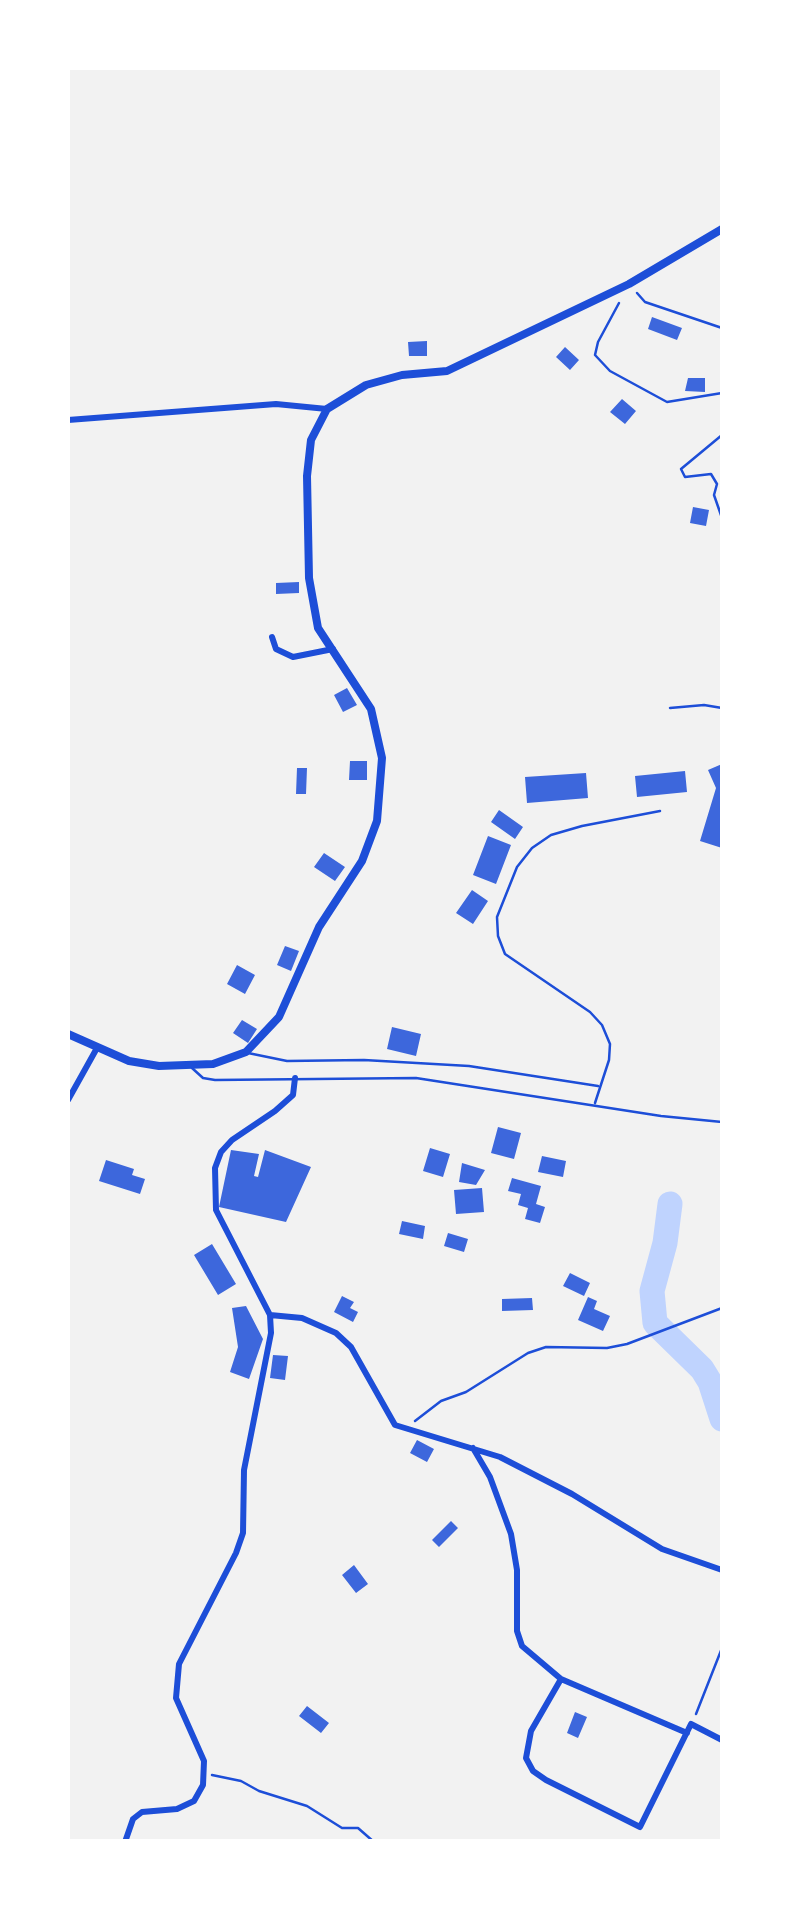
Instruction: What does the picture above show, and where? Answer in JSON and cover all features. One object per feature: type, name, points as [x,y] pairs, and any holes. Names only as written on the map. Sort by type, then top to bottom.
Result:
[{"type":"street","points":[[68,1034],[128,1061],[192,1066],[213,1064],[246,1052],[279,1017],[319,927],[362,861],[377,821],[382,758],[371,709],[318,628],[308,578],[306,476],[311,440],[327,408],[366,385],[402,375],[447,371],[630,284],[722,229]]},
{"type":"street","points":[[68,420],[276,404],[327,408]]},
{"type":"street","points":[[272,637],[276,649],[293,657],[332,649]]},
{"type":"street","points":[[68,1100],[96,1048]]},
{"type":"street","points":[[125,1842],[133,1819],[142,1812],[177,1809],[194,1801],[206,1774],[204,1760],[176,1698],[178,1664],[243,1532],[244,1470],[270,1348],[270,1315],[216,1210],[215,1168],[221,1152],[232,1140],[276,1111],[292,1095],[295,1078]]},
{"type":"street","points":[[270,1315],[302,1318],[336,1334],[351,1347],[395,1425],[500,1457],[572,1494],[662,1549],[722,1570]]},
{"type":"street","points":[[472,1447],[490,1477],[511,1534],[518,1570],[517,1631],[522,1646],[561,1679],[686,1733]]},
{"type":"street","points":[[561,1679],[531,1731],[526,1758],[546,1780],[640,1827],[691,1724],[722,1740]]},
{"type":"lane","points":[[670,708],[722,708]]},
{"type":"lane","points":[[595,1104],[609,1060],[610,1044],[602,1026],[590,1012],[505,954],[497,918],[517,867],[532,848],[551,836],[582,826],[660,811]]},
{"type":"lane","points":[[246,1052],[287,1061],[469,1066],[599,1086]]},
{"type":"lane","points":[[192,1066],[196,1074],[216,1080],[416,1078],[722,1122]]},
{"type":"path","points":[[722,328],[645,302],[630,284],[598,342],[595,355],[610,371],[667,402],[722,393]]},
{"type":"path","points":[[722,435],[681,469],[686,477],[711,474],[717,484],[714,495],[722,518]]},
{"type":"path","points":[[407,1430],[421,1413],[466,1392],[528,1353],[546,1347],[606,1348],[627,1344],[722,1308]]},
{"type":"path","points":[[691,1724],[722,1648]]},
{"type":"path","points":[[206,1774],[240,1781],[258,1791],[308,1806],[342,1828],[358,1828],[374,1842]]},
{"type":"building","points":[[652,317],[682,328],[677,340],[648,329]]},
{"type":"building","points":[[427,341],[427,356],[409,356],[408,342]]},
{"type":"building","points":[[565,347],[579,360],[570,370],[556,357]]},
{"type":"building","points":[[688,378],[705,378],[705,392],[685,391]]},
{"type":"building","points":[[622,399],[636,411],[625,424],[610,412]]},
{"type":"building","points":[[693,507],[709,510],[706,526],[690,523]]},
{"type":"building","points":[[299,582],[299,593],[276,594],[276,583]]},
{"type":"building","points":[[347,688],[357,705],[343,712],[334,695]]},
{"type":"building","points":[[350,761],[367,761],[367,780],[349,780]]},
{"type":"building","points":[[722,764],[722,848],[700,841],[716,788],[708,770]]},
{"type":"building","points":[[297,768],[307,768],[306,794],[296,794]]},
{"type":"building","points":[[685,771],[687,792],[637,797],[635,776]]},
{"type":"building","points":[[586,773],[588,798],[527,803],[525,777]]},
{"type":"building","points":[[499,810],[523,827],[515,839],[491,822]]},
{"type":"building","points":[[488,836],[511,845],[496,884],[473,875]]},
{"type":"building","points":[[324,853],[345,867],[335,881],[314,867]]},
{"type":"building","points":[[472,890],[488,901],[473,924],[456,913]]},
{"type":"building","points":[[285,946],[299,951],[291,971],[277,965]]},
{"type":"building","points":[[237,965],[255,975],[245,994],[227,984]]},
{"type":"building","points":[[242,1020],[257,1029],[248,1043],[233,1033]]},
{"type":"building","points":[[392,1027],[421,1034],[416,1056],[387,1049]]},
{"type":"building","points":[[498,1127],[521,1133],[514,1159],[491,1153]]},
{"type":"building","points":[[430,1148],[450,1154],[443,1177],[423,1171]]},
{"type":"building","points":[[231,1150],[259,1154],[254,1176],[258,1177],[265,1150],[311,1167],[286,1222],[219,1207]]},
{"type":"building","points":[[542,1156],[566,1161],[563,1177],[538,1172]]},
{"type":"building","points":[[106,1160],[134,1169],[132,1175],[145,1179],[140,1194],[99,1181]]},
{"type":"building","points":[[462,1163],[485,1170],[476,1185],[459,1182]]},
{"type":"building","points":[[512,1178],[541,1186],[536,1204],[545,1207],[540,1223],[525,1219],[528,1208],[518,1205],[521,1194],[508,1191]]},
{"type":"building","points":[[482,1188],[484,1212],[456,1214],[454,1190]]},
{"type":"building","points":[[402,1221],[425,1226],[423,1239],[399,1234]]},
{"type":"building","points":[[448,1233],[468,1239],[464,1252],[444,1246]]},
{"type":"building","points":[[212,1244],[236,1284],[218,1295],[194,1255]]},
{"type":"building","points":[[570,1273],[590,1283],[584,1296],[563,1286]]},
{"type":"building","points":[[342,1296],[354,1302],[350,1308],[358,1312],[353,1322],[334,1312]]},
{"type":"building","points":[[588,1297],[597,1301],[594,1309],[610,1316],[603,1331],[578,1320]]},
{"type":"building","points":[[532,1298],[533,1310],[502,1311],[502,1299]]},
{"type":"building","points":[[246,1306],[263,1339],[249,1379],[230,1372],[238,1347],[232,1308]]},
{"type":"building","points":[[273,1355],[288,1356],[285,1380],[270,1378]]},
{"type":"building","points":[[417,1440],[434,1449],[427,1462],[410,1453]]},
{"type":"building","points":[[451,1521],[458,1528],[439,1547],[432,1540]]},
{"type":"building","points":[[354,1565],[368,1584],[356,1593],[342,1575]]},
{"type":"building","points":[[307,1706],[329,1723],[321,1733],[299,1716]]},
{"type":"building","points":[[575,1712],[587,1717],[578,1738],[567,1733]]},
{"type":"waterway","points":[[670,1204],[665,1243],[652,1291],[655,1323],[702,1369],[722,1419]]}]
